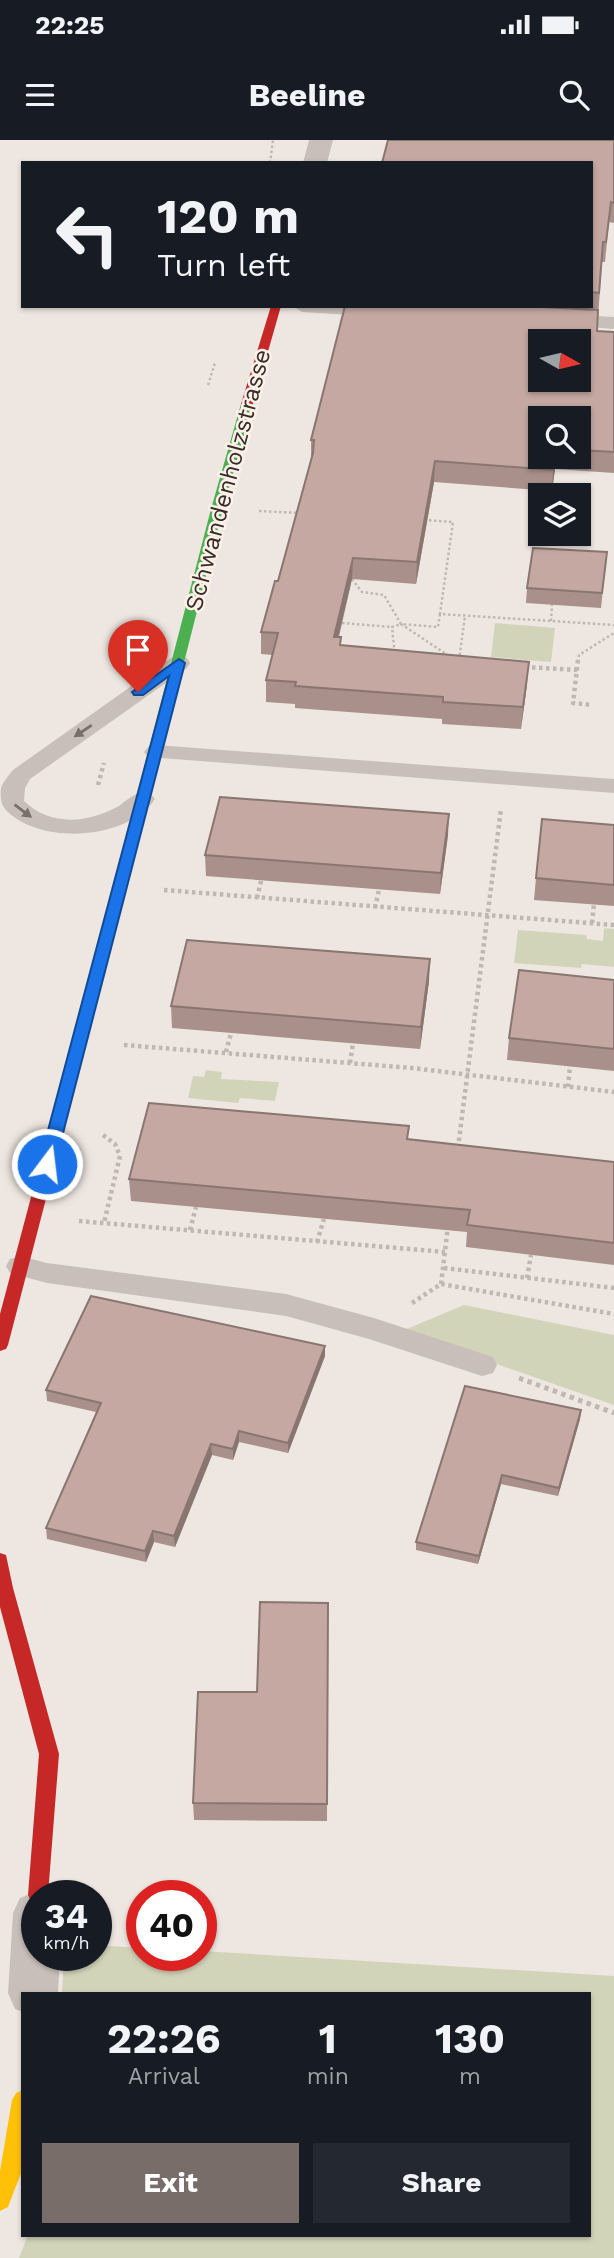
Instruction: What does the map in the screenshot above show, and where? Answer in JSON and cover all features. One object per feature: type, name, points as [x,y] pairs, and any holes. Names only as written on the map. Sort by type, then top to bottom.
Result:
[{"type":"street","points":[[316,161],[321,140]]},
{"type":"street","name":"Schwandenholzstrasse","points":[[0,1345],[217,509],[275,308]]},
{"type":"street","points":[[0,1560],[12,1657],[49,1754],[39,1880]]},
{"type":"street","points":[[33,1992],[34,1971]]},
{"type":"street","points":[[0,2200],[12,2168],[21,2113]]},
{"type":"lane","points":[[339,308],[395,311]]},
{"type":"lane","points":[[538,319],[614,323]]},
{"type":"lane","points":[[143,799],[129,812],[113,820],[70,826],[35,820],[20,812],[12,803],[13,788],[30,767],[179,663]]},
{"type":"lane","points":[[156,752],[614,786]]},
{"type":"lane","points":[[20,1266],[47,1273],[286,1306],[374,1329],[482,1364]]},
{"type":"path","points":[[270,161],[273,140]]},
{"type":"path","points":[[217,509],[300,513]]},
{"type":"path","points":[[342,623],[438,627],[453,522],[411,520]]},
{"type":"path","points":[[352,579],[362,592],[384,595],[401,624],[459,662]]},
{"type":"path","points":[[551,621],[552,603]]},
{"type":"path","points":[[440,614],[614,625]]},
{"type":"path","points":[[459,662],[465,616]]},
{"type":"path","points":[[392,627],[395,656],[470,663]]},
{"type":"path","points":[[592,705],[573,703],[579,655],[614,633]]},
{"type":"path","points":[[522,666],[577,670]]},
{"type":"path","points":[[457,1156],[505,776]]},
{"type":"path","points":[[257,898],[261,881]]},
{"type":"path","points":[[160,890],[614,925]]},
{"type":"path","points":[[374,908],[379,890]]},
{"type":"path","points":[[592,923],[594,905]]},
{"type":"path","points":[[226,1052],[231,1033]]},
{"type":"path","points":[[350,1063],[353,1043]]},
{"type":"path","points":[[119,1044],[467,1073],[614,1092]]},
{"type":"path","points":[[568,1087],[570,1066]]},
{"type":"path","points":[[95,1129],[115,1144],[120,1156],[104,1223]]},
{"type":"path","points":[[190,1230],[196,1207]]},
{"type":"path","points":[[317,1242],[324,1219]]},
{"type":"path","points":[[81,1221],[445,1252]]},
{"type":"path","points":[[441,1284],[449,1224]]},
{"type":"path","points":[[527,1278],[531,1255]]},
{"type":"path","points":[[444,1268],[614,1289]]},
{"type":"path","points":[[374,1329],[441,1284],[614,1314]]},
{"type":"path","points":[[482,1364],[614,1413]]},
{"type":"green space","points":[[495,623],[555,628],[551,662],[491,657]]},
{"type":"green space","points":[[604,928],[614,929],[614,967],[582,964],[581,968],[514,963],[518,930],[586,935],[587,939],[603,941]]},
{"type":"green space","points":[[206,1070],[222,1072],[221,1079],[279,1082],[275,1101],[240,1098],[238,1103],[188,1098],[193,1076],[204,1077]]},
{"type":"green space","points":[[464,1305],[614,1335],[614,1405],[402,1331]]},
{"type":"green space","points":[[112,1946],[126,1947],[126,1971],[217,1971],[217,1952],[614,1976],[614,2258],[19,2258],[27,2237],[591,2237],[591,1992],[62,1992],[63,1971],[112,1971]]},
{"type":"building","points":[[388,140],[614,140],[614,203],[611,202],[606,242],[603,242],[599,293],[593,292],[593,161],[383,161]]},
{"type":"building","points":[[344,308],[598,310],[597,331],[614,332],[614,452],[591,451],[591,406],[528,406],[528,468],[435,461],[417,562],[353,558],[334,637],[341,637],[340,645],[529,662],[523,707],[443,702],[443,697],[295,686],[296,682],[266,680],[278,633],[261,632],[313,453],[314,440],[311,440]]},
{"type":"building","points":[[533,548],[607,552],[602,593],[527,588]]},
{"type":"building","points":[[220,797],[449,814],[441,873],[205,855]]},
{"type":"building","points":[[542,819],[614,825],[614,885],[536,878]]},
{"type":"building","points":[[187,940],[430,959],[421,1027],[171,1006]]},
{"type":"building","points":[[519,970],[614,980],[614,1049],[509,1038]]},
{"type":"building","points":[[149,1103],[409,1126],[407,1139],[614,1162],[614,1243],[467,1225],[470,1210],[129,1179]]},
{"type":"building","points":[[91,1296],[325,1346],[288,1443],[239,1431],[233,1449],[211,1444],[174,1536],[153,1531],[145,1551],[46,1528],[101,1403],[46,1390]]},
{"type":"building","points":[[465,1386],[581,1410],[559,1488],[502,1475],[479,1556],[416,1542]]},
{"type":"building","points":[[260,1602],[328,1603],[327,1804],[193,1803],[198,1692],[257,1692]]},
{"type":"traffic: fast","points":[[111,922],[217,509],[247,404]]},
{"type":"traffic: slow","points":[[0,2200],[12,2168],[21,2112]]},
{"type":"traffic: jam","points":[[247,404],[275,308]]},
{"type":"traffic: jam","points":[[0,1345],[111,922]]},
{"type":"traffic: jam","points":[[0,1560],[4,1588],[49,1754],[39,1880]]},
{"type":"route","points":[[47,1164],[179,663],[138,692]]}]
